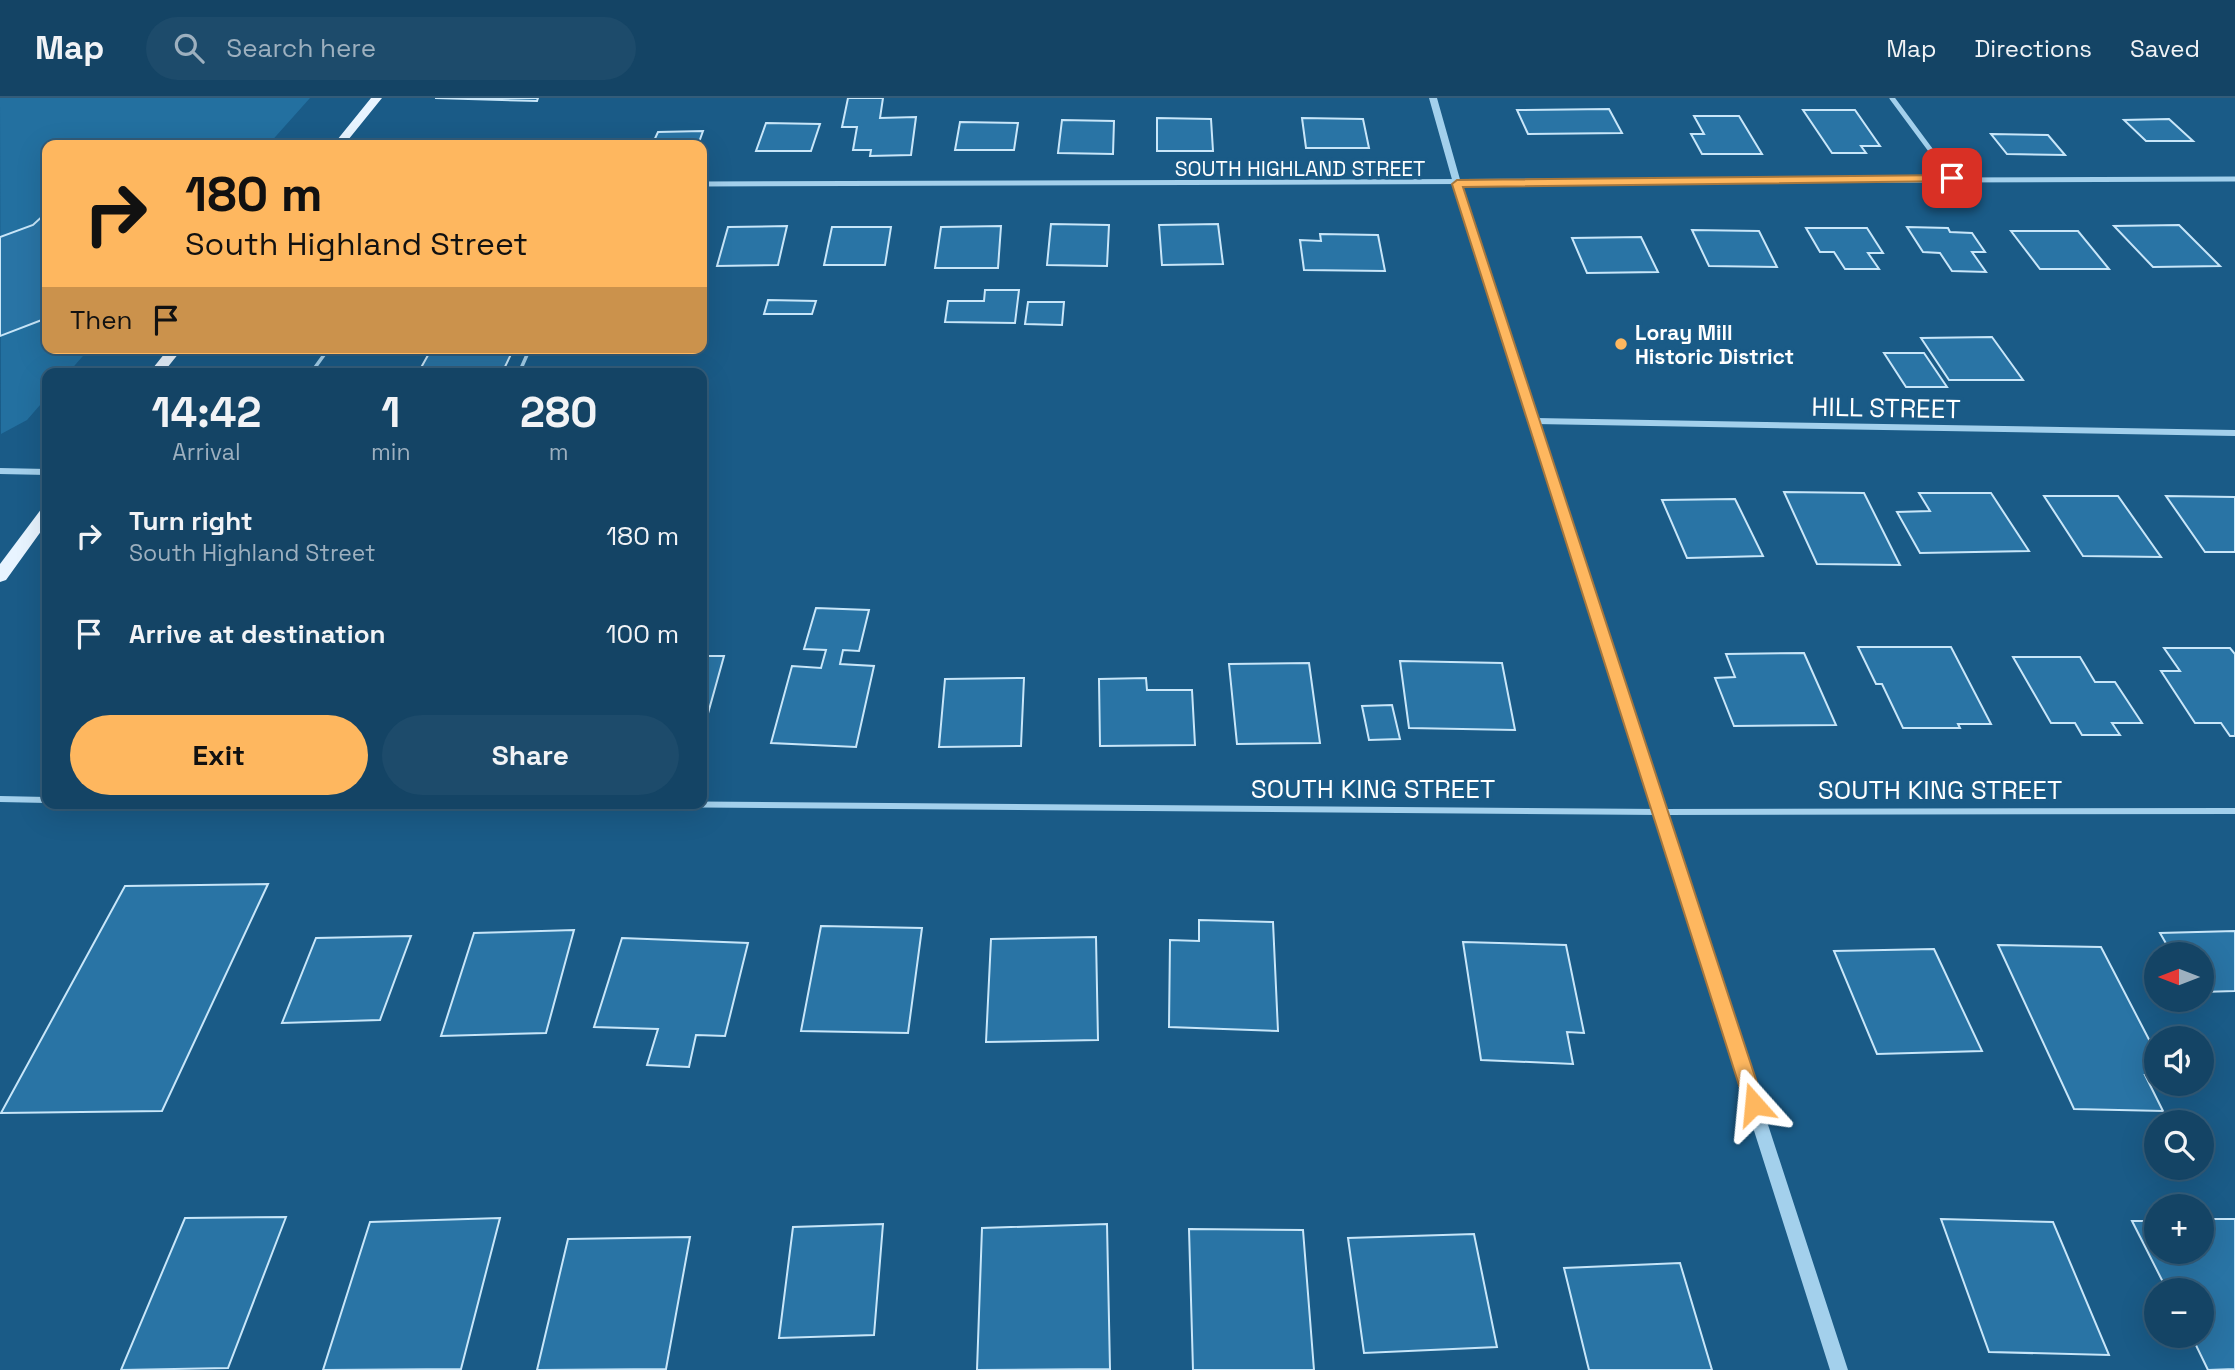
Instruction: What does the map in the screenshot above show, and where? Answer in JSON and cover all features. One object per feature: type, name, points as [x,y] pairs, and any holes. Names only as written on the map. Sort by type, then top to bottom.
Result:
[{"type":"main road","points":[[342,140],[377,98]]},
{"type":"main road","points":[[160,368],[171,354]]},
{"type":"main road","points":[[0,576],[42,519]]},
{"type":"street","points":[[1433,98],[1457,184],[1839,1370]]},
{"type":"street","points":[[1892,98],[1952,178]]},
{"type":"street","name":"SOUTH HIGHLAND STREET","points":[[707,184],[1457,184],[1952,178],[2235,179]]},
{"type":"street","name":"HILL STREET","points":[[1535,421],[2235,433]]},
{"type":"street","points":[[0,471],[42,472]]},
{"type":"street","points":[[0,799],[42,800]]},
{"type":"street","name":"SOUTH KING STREET","points":[[707,805],[1661,812],[2235,811]]},
{"type":"shaded area","points":[[0,98],[310,98],[272,140],[42,140],[42,354],[85,354],[72,368],[42,368],[42,403],[27,420],[1,434]]},
{"type":"building","points":[[435,98],[538,98],[537,101]]},
{"type":"building","points":[[848,98],[883,98],[880,118],[916,117],[911,155],[870,156],[871,150],[853,150],[857,127],[842,127]]},
{"type":"building","points":[[1609,109],[1622,133],[1528,134],[1517,110]]},
{"type":"building","points":[[1803,110],[1855,110],[1880,146],[1861,146],[1866,153],[1832,153]]},
{"type":"building","points":[[1694,116],[1739,116],[1762,154],[1702,154],[1691,134],[1704,134]]},
{"type":"building","points":[[1157,118],[1211,119],[1213,151],[1157,151]]},
{"type":"building","points":[[1302,118],[1363,119],[1369,148],[1306,148]]},
{"type":"building","points":[[2169,119],[2193,141],[2146,141],[2124,120]]},
{"type":"building","points":[[1062,120],[1114,121],[1113,154],[1058,153]]},
{"type":"building","points":[[960,122],[1018,123],[1014,150],[955,150]]},
{"type":"building","points":[[766,123],[820,124],[811,151],[756,151]]},
{"type":"building","points":[[703,131],[700,140],[654,140],[658,132]]},
{"type":"building","points":[[1991,134],[2048,135],[2065,155],[2007,154]]},
{"type":"building","points":[[42,217],[42,320],[0,336],[0,237],[33,225]]},
{"type":"building","points":[[1051,224],[1109,225],[1107,266],[1047,265]]},
{"type":"building","points":[[1218,224],[1223,264],[1162,265],[1159,225]]},
{"type":"building","points":[[2179,225],[2220,266],[2153,267],[2114,226]]},
{"type":"building","points":[[787,226],[778,265],[717,266],[728,227]]},
{"type":"building","points":[[1001,226],[998,268],[935,268],[941,227]]},
{"type":"building","points":[[832,227],[891,227],[885,265],[824,265]]},
{"type":"building","points":[[1907,227],[1948,228],[1950,232],[1972,233],[1985,252],[1972,252],[1986,272],[1952,271],[1940,253],[1923,252]]},
{"type":"building","points":[[1806,228],[1867,228],[1883,253],[1868,253],[1879,269],[1845,269],[1834,252],[1820,252]]},
{"type":"building","points":[[1692,230],[1759,231],[1777,267],[1709,266]]},
{"type":"building","points":[[2011,231],[2078,231],[2109,269],[2040,269]]},
{"type":"building","points":[[1320,234],[1378,235],[1385,271],[1304,270],[1300,240],[1321,241]]},
{"type":"building","points":[[1641,237],[1658,272],[1587,273],[1572,238]]},
{"type":"building","points":[[985,290],[1019,290],[1015,323],[945,322],[948,301],[984,301]]},
{"type":"building","points":[[768,300],[816,301],[812,314],[764,314]]},
{"type":"building","points":[[1028,302],[1064,302],[1062,325],[1025,324]]},
{"type":"building","points":[[1992,337],[2023,380],[1949,380],[1921,338]]},
{"type":"building","points":[[1884,353],[1924,353],[1947,387],[1906,387]]},
{"type":"building","points":[[429,354],[511,354],[504,368],[421,368]]},
{"type":"building","points":[[1784,492],[1864,493],[1900,565],[1817,564]]},
{"type":"building","points":[[1919,493],[1991,493],[2029,551],[1920,553],[1897,512],[1930,511]]},
{"type":"building","points":[[2044,496],[2118,496],[2161,557],[2083,556]]},
{"type":"building","points":[[2166,496],[2235,497],[2235,552],[2205,552]]},
{"type":"building","points":[[1735,499],[1763,556],[1687,558],[1662,500]]},
{"type":"building","points":[[816,608],[869,610],[859,651],[843,650],[840,664],[874,666],[856,747],[771,743],[792,666],[821,668],[826,650],[804,649]]},
{"type":"building","points":[[1858,647],[1951,647],[1991,724],[1958,724],[1960,728],[1903,728],[1882,684],[1876,684]]},
{"type":"building","points":[[2164,648],[2230,648],[2235,654],[2235,736],[2230,736],[2221,723],[2195,723],[2161,671],[2180,671]]},
{"type":"building","points":[[1804,653],[1836,725],[1734,726],[1715,678],[1735,677],[1726,654]]},
{"type":"building","points":[[707,656],[724,656],[707,717]]},
{"type":"building","points":[[2013,657],[2080,657],[2095,682],[2115,682],[2142,723],[2112,723],[2120,735],[2082,735],[2075,723],[2051,723]]},
{"type":"building","points":[[1400,661],[1502,663],[1515,730],[1409,728]]},
{"type":"building","points":[[1309,663],[1320,743],[1237,744],[1229,664]]},
{"type":"building","points":[[1024,678],[1021,746],[939,747],[945,679]]},
{"type":"building","points":[[1146,678],[1147,690],[1192,690],[1195,745],[1100,746],[1099,679]]},
{"type":"building","points":[[1392,705],[1400,739],[1369,740],[1362,706]]},
{"type":"building","points":[[268,884],[162,1111],[1,1113],[125,886]]},
{"type":"building","points":[[1199,920],[1273,922],[1278,1031],[1169,1027],[1170,940],[1199,941]]},
{"type":"building","points":[[821,926],[922,928],[908,1033],[801,1031]]},
{"type":"building","points":[[574,930],[546,1033],[441,1036],[474,933]]},
{"type":"building","points":[[2235,931],[2235,991],[2214,992],[2214,942],[2165,942],[2160,933]]},
{"type":"building","points":[[411,936],[380,1020],[282,1023],[316,938]]},
{"type":"building","points":[[1096,937],[1098,1040],[986,1042],[991,939]]},
{"type":"building","points":[[622,938],[748,943],[725,1036],[696,1035],[689,1067],[647,1065],[658,1029],[594,1027]]},
{"type":"building","points":[[1463,942],[1566,945],[1584,1033],[1567,1032],[1573,1064],[1481,1060]]},
{"type":"building","points":[[1998,945],[2101,947],[2144,1030],[2144,1096],[2156,1096],[2162,1110],[2074,1109]]},
{"type":"building","points":[[1934,949],[1982,1051],[1877,1054],[1834,951]]},
{"type":"building","points":[[286,1217],[228,1368],[121,1370],[185,1218]]},
{"type":"building","points":[[500,1218],[461,1369],[323,1370],[370,1222]]},
{"type":"building","points":[[1941,1219],[2053,1222],[2109,1355],[1989,1352]]},
{"type":"building","points":[[2214,1219],[2235,1219],[2235,1369],[2208,1370],[2197,1348],[2214,1348],[2214,1278],[2161,1278],[2154,1264],[2214,1264]]},
{"type":"building","points":[[2132,1221],[2144,1221],[2144,1245]]},
{"type":"building","points":[[883,1224],[874,1335],[779,1338],[793,1227]]},
{"type":"building","points":[[1107,1224],[1110,1369],[977,1370],[982,1228]]},
{"type":"building","points":[[1189,1229],[1303,1230],[1314,1370],[1193,1370]]},
{"type":"building","points":[[1474,1234],[1497,1347],[1364,1353],[1348,1238]]},
{"type":"building","points":[[690,1237],[666,1369],[537,1370],[568,1239]]},
{"type":"building","points":[[1680,1263],[1712,1370],[1589,1370],[1564,1268]]},
{"type":"place","name":"Loray Mill Historic District","points":[[1621,344]]},
{"type":"route","points":[[1754,1104],[1457,184],[1952,178]]}]
